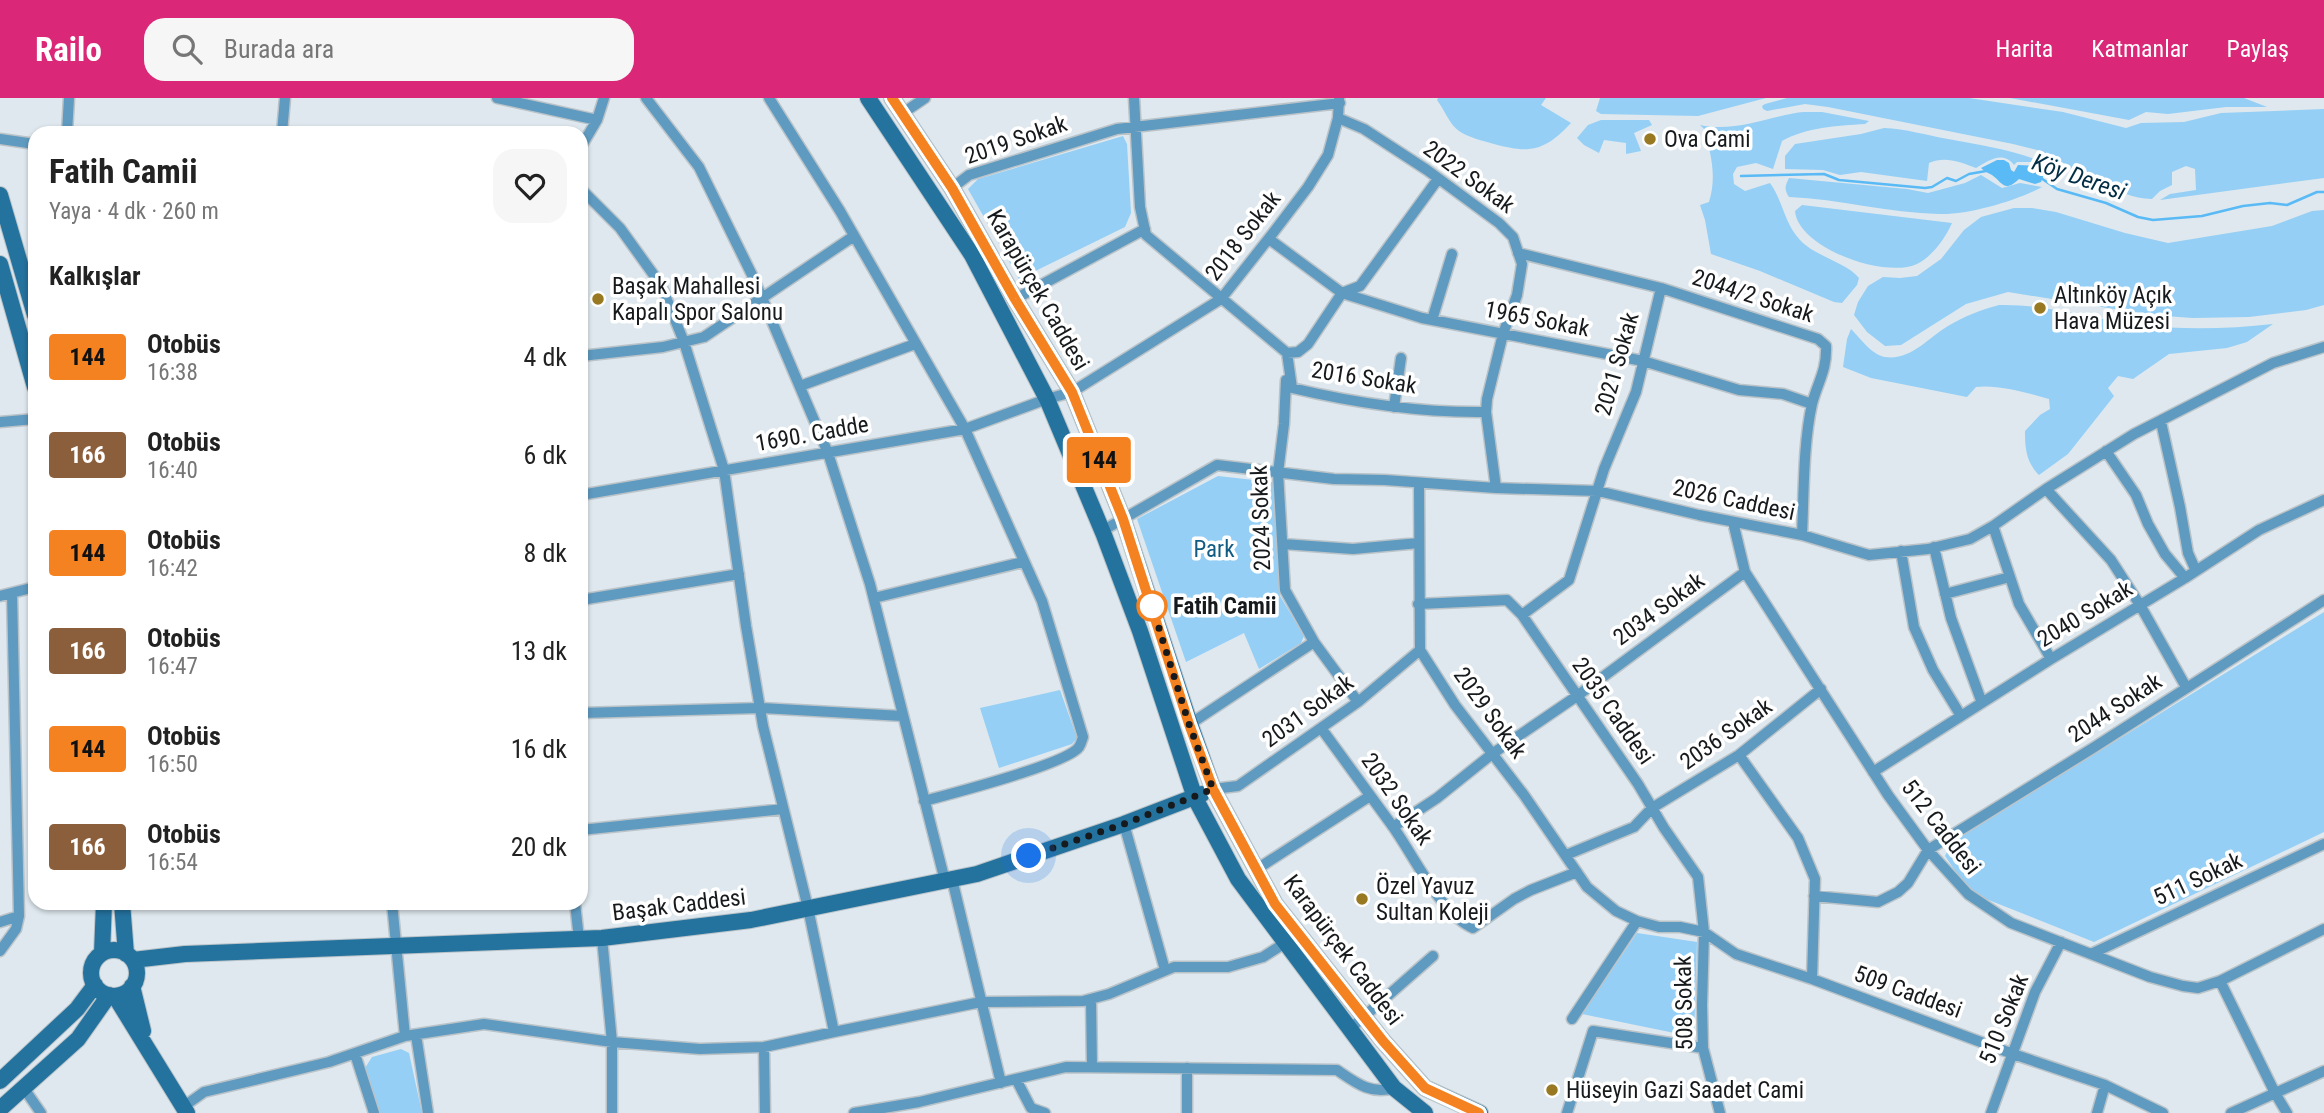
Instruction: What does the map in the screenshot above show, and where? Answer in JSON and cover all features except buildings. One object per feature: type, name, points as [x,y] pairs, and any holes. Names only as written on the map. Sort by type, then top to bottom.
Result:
[{"type":"main road","name":"Karapürçek Caddesi","points":[[868,98],[972,256],[1046,399],[1102,531],[1140,631],[1195,798],[1238,879],[1394,1087],[1425,1113]]},
{"type":"main road","name":"Karapürçek Caddesi","points":[[892,98],[952,188],[1072,392],[1123,519],[1189,724],[1213,789],[1275,904],[1363,1017],[1425,1088],[1479,1113]]},
{"type":"main road","points":[[0,195],[28,291]]},
{"type":"main road","points":[[0,264],[28,362]]},
{"type":"main road","name":"Başak Caddesi","points":[[129,957],[602,938],[751,920],[977,874],[1124,824],[1213,789]]},
{"type":"main road","points":[[103,953],[104,910]]},
{"type":"main road","points":[[123,910],[129,957],[137,973],[132,986],[128,991],[112,995],[103,993],[94,985],[91,971],[93,964],[103,953],[117,950],[129,957]]},
{"type":"main road","points":[[0,1081],[69,1017],[94,985]]},
{"type":"main road","points":[[132,986],[147,1047]]},
{"type":"main road","points":[[112,995],[185,1110]]},
{"type":"main road","points":[[0,1109],[78,1039],[112,995]]},
{"type":"street","points":[[67,126],[69,98]]},
{"type":"street","points":[[283,126],[285,98]]},
{"type":"street","points":[[497,98],[597,120]]},
{"type":"street","points":[[588,135],[597,120],[604,98]]},
{"type":"street","points":[[646,98],[699,167],[762,298],[828,453],[874,598],[924,801],[949,880],[1001,1083]]},
{"type":"street","points":[[769,98],[854,236],[965,429],[1042,601],[1083,737],[1079,748],[1069,755],[1008,778],[924,801]]},
{"type":"street","points":[[903,113],[925,98]]},
{"type":"street","points":[[1015,299],[1145,229],[1140,207],[1134,98]]},
{"type":"street","points":[[1338,118],[1339,100]]},
{"type":"street","name":"2019 Sokak","points":[[952,188],[969,175],[1117,129],[1339,100]]},
{"type":"street","name":"2018 Sokak","points":[[1046,399],[1072,392],[1221,299],[1308,187],[1328,155],[1338,118]]},
{"type":"street","name":"2022 Sokak","points":[[1338,118],[1364,129],[1499,223],[1513,237],[1518,253]]},
{"type":"street","points":[[0,139],[28,143]]},
{"type":"street","points":[[1287,353],[1298,352],[1308,344],[1342,293],[1360,286],[1438,178]]},
{"type":"street","points":[[588,196],[620,228],[661,285],[684,342],[724,470],[760,708],[808,908],[834,1032]]},
{"type":"street","name":"2016 Sokak","points":[[1145,229],[1146,235],[1287,353],[1292,388],[1394,407],[1486,412]]},
{"type":"street","points":[[588,355],[663,347],[704,337],[854,236]]},
{"type":"street","name":"1965 Sokak","points":[[1269,239],[1342,293],[1432,320],[1643,361],[1739,390],[1783,394],[1812,404]]},
{"type":"street","points":[[1496,488],[1486,412],[1487,399],[1503,334],[1517,295],[1522,264],[1518,253]]},
{"type":"street","name":"2044/2 Sokak","points":[[1518,253],[1661,288],[1818,339],[1826,346],[1827,364],[1812,404],[1804,469],[1802,536]]},
{"type":"street","points":[[1432,320],[1452,254]]},
{"type":"street","name":"2021 Sokak","points":[[1522,615],[1569,580],[1604,469],[1636,393],[1661,288]]},
{"type":"street","points":[[800,386],[915,344]]},
{"type":"street","name":"2026 Caddesi","points":[[1102,531],[1216,465],[1334,480],[1385,480],[1496,488],[1598,491],[1802,536],[1869,555],[1934,547],[1970,539],[2134,434],[2273,363],[2324,347]]},
{"type":"street","name":"2024 Sokak","points":[[1287,353],[1284,424],[1278,472],[1285,590],[1314,642],[1358,702]]},
{"type":"street","points":[[1394,407],[1401,358]]},
{"type":"street","name":"1690. Cadde","points":[[588,494],[965,429],[1046,399]]},
{"type":"street","points":[[0,422],[28,420]]},
{"type":"street","points":[[2161,422],[2188,553],[2196,571]]},
{"type":"street","points":[[2106,451],[2136,495],[2165,554],[2185,578]]},
{"type":"street","name":"2029 Sokak","points":[[1419,483],[1420,650],[1455,705],[1587,887],[1616,911],[1637,921]]},
{"type":"street","points":[[2046,489],[2112,560],[2186,687]]},
{"type":"street","name":"2040 Sokak","points":[[1873,772],[2259,530],[2324,499]]},
{"type":"street","name":"512 Caddesi","points":[[1733,522],[1745,572],[1873,772],[1927,850],[1968,894],[2011,923],[2183,986],[2198,988],[2220,981],[2324,929]]},
{"type":"street","points":[[1993,526],[2019,604],[2051,659]]},
{"type":"street","points":[[1283,544],[1353,549],[1419,543]]},
{"type":"street","points":[[1934,547],[1951,618],[1982,703]]},
{"type":"street","points":[[1901,551],[1914,627],[1933,670],[1961,716]]},
{"type":"street","points":[[874,598],[1023,562]]},
{"type":"street","name":"2034 Sokak","points":[[1393,827],[1437,798],[1492,754],[1577,696],[1745,572]]},
{"type":"street","points":[[588,599],[739,574]]},
{"type":"street","points":[[1945,594],[2010,577]]},
{"type":"street","points":[[0,596],[28,589]]},
{"type":"street","points":[[0,951],[16,929],[19,916],[12,593]]},
{"type":"street","name":"2035 Caddesi","points":[[1418,604],[1507,600],[1522,615],[1698,877],[1704,932]]},
{"type":"street","name":"2044 Sokak","points":[[1927,850],[2264,641],[2324,600]]},
{"type":"street","points":[[1189,724],[1314,642]]},
{"type":"street","name":"2031 Sokak","points":[[1213,789],[1238,786],[1358,702],[1420,650]]},
{"type":"street","name":"2036 Sokak","points":[[1652,808],[1739,755],[1821,689]]},
{"type":"street","points":[[588,713],[760,708],[902,716]]},
{"type":"street","name":"2032 Sokak","points":[[1321,729],[1393,827],[1421,872],[1461,923],[1473,928],[1522,895],[1577,872]]},
{"type":"street","points":[[1739,755],[1798,838],[1815,879],[1812,979]]},
{"type":"street","points":[[1257,869],[1370,796]]},
{"type":"street","points":[[1566,855],[1634,827],[1652,808]]},
{"type":"street","points":[[588,829],[783,809]]},
{"type":"street","points":[[1124,824],[1165,970]]},
{"type":"street","name":"511 Sokak","points":[[2091,954],[2324,844]]},
{"type":"street","points":[[1814,896],[1878,902],[1886,899],[1908,883],[1927,850]]},
{"type":"street","points":[[393,910],[410,1036],[428,1113]]},
{"type":"street","points":[[577,910],[579,939]]},
{"type":"street","points":[[0,922],[19,916]]},
{"type":"street","points":[[1572,1019],[1637,921]]},
{"type":"street","name":"509 Caddesi","points":[[1637,921],[1659,927],[1680,927],[1704,932],[1735,954],[1812,979],[2013,1054],[2105,1084],[2163,1113]]},
{"type":"street","name":"508 Sokak","points":[[1704,932],[1703,1048],[1720,1113]]},
{"type":"street","points":[[602,938],[612,1042],[612,1113]]},
{"type":"street","name":"510 Sokak","points":[[1991,1113],[2035,992],[2061,942]]},
{"type":"street","points":[[185,1110],[204,1092],[329,1062],[410,1036],[484,1024],[612,1042],[700,1049],[764,1047],[981,1002],[1083,1001],[1109,994],[1174,967],[1228,967],[1263,957],[1285,943]]},
{"type":"street","points":[[1350,1029],[1433,956]]},
{"type":"street","points":[[2220,981],[2287,1113]]},
{"type":"street","points":[[1091,999],[1092,1067]]},
{"type":"street","points":[[1567,1113],[1593,1031],[1703,1048]]},
{"type":"street","points":[[764,1047],[765,1113]]},
{"type":"street","points":[[355,1054],[374,1113]]},
{"type":"street","points":[[854,1113],[919,1102],[1066,1067],[1337,1070],[1362,1087],[1383,1091],[1394,1087]]},
{"type":"street","points":[[1187,1068],[1187,1113]]},
{"type":"street","points":[[2231,1113],[2324,1071]]},
{"type":"street","points":[[1016,1079],[1031,1108],[1045,1113]]},
{"type":"street","points":[[2097,1113],[2105,1084]]},
{"type":"street","points":[[23,1087],[41,1113]]},
{"type":"green space","points":[[1438,98],[1546,98],[1541,105],[1571,123],[1545,145],[1527,149],[1507,147],[1476,139],[1459,131],[1450,121]]},
{"type":"green space","points":[[1600,98],[1766,98],[1698,116],[1601,114],[1596,111]]},
{"type":"green space","points":[[1787,98],[1969,98],[2063,112],[2126,128],[2141,123],[2184,122],[2221,113],[2324,109],[2324,178],[2160,200],[2170,194],[2196,190],[2195,169],[2186,166],[2172,172],[2172,185],[2152,199],[2145,199],[2118,191],[2099,182],[2098,177],[2080,170],[2078,173],[2041,151],[2013,144],[1828,107],[1805,104],[1767,111],[1763,109],[1765,104]]},
{"type":"green space","points":[[2010,98],[2244,98],[2267,107],[2226,107],[2168,114],[2146,112],[2129,120]]},
{"type":"green space","points":[[1803,112],[1822,112],[1869,121],[1865,124],[1812,130],[1792,136],[1782,141],[1773,169],[1756,163],[1737,167],[1733,174],[1734,184],[1745,191],[1770,183],[1790,226],[1800,240],[1859,278],[1857,285],[1842,303],[1711,254],[1700,205],[1709,202],[1713,174],[1707,138],[1700,125],[1726,127]]},
{"type":"green space","points":[[1601,120],[1649,120],[1652,125],[1634,133],[1641,151],[1626,154],[1626,143],[1604,140],[1599,153],[1577,138],[1588,125]]},
{"type":"green space","points":[[1884,128],[1996,148],[2043,162],[2017,162],[2014,165],[2005,158],[2000,158],[1976,168],[1941,160],[1929,163],[1927,181],[1861,172],[1840,175],[1823,170],[1785,169],[1785,156],[1795,144]]},
{"type":"green space","points":[[1123,136],[1127,144],[1131,213],[1125,227],[1019,279],[968,189],[978,179]]},
{"type":"green space","points":[[1981,175],[2002,188],[2020,183],[2042,187],[1992,206],[1951,214],[1901,211],[1789,197],[1786,190],[1789,178],[1928,193],[1965,183]]},
{"type":"green space","points":[[1802,205],[1952,223],[1938,246],[1923,261],[1903,268],[1885,267],[1845,257],[1811,237],[1800,225],[1795,211]]},
{"type":"green space","points":[[2014,208],[2056,212],[2168,243],[2272,226],[2312,211],[2324,210],[2324,305],[2249,317],[2193,318],[2151,315],[2008,292],[1966,304],[1901,345],[1885,346],[1867,332],[1854,315],[1868,286],[1883,277],[1917,276],[1941,259],[1964,230],[1981,217]]},
{"type":"green space","points":[[1999,305],[2034,307],[2155,327],[2206,328],[2273,324],[2247,342],[2227,348],[2169,354],[2133,379],[2118,376],[2108,388],[2114,396],[2068,454],[2039,475],[2027,454],[2025,431],[2040,415],[2050,409],[2049,399],[1984,386],[1976,387],[1967,397],[1871,378],[1843,367],[1851,329],[1866,346],[1880,356],[1903,356],[1960,319]]},
{"type":"green space","name":"Park","points":[[1218,476],[1273,482],[1280,596],[1304,636],[1301,643],[1259,669],[1244,633],[1186,662],[1137,519]]},
{"type":"green space","points":[[2324,612],[2324,832],[2094,942],[1981,897],[1962,881],[1945,856],[1951,843]]},
{"type":"green space","points":[[1060,690],[1077,738],[1072,744],[999,768],[980,708]]},
{"type":"green space","points":[[1637,933],[1697,942],[1694,1037],[1582,1014]]},
{"type":"green space","points":[[401,1049],[409,1053],[422,1113],[380,1113],[365,1068],[372,1057]]},
{"type":"shaded area","points":[[1997,160],[2009,163],[2014,172],[2018,165],[2042,168],[2044,174],[2041,182],[2035,184],[2019,179],[2010,185],[2004,185],[1981,168]]},
{"type":"waterway","name":"Köy Deresi","points":[[1741,176],[1824,174],[1839,180],[1925,188],[1947,178],[1956,181],[1969,174],[1986,171]]},
{"type":"waterway","name":"Köy Deresi","points":[[2041,178],[2057,189],[2153,220],[2202,216],[2243,206],[2270,203],[2287,205],[2317,192],[2324,192]]},
{"type":"bus line","name":"144","points":[[892,98],[952,188],[1072,392],[1123,519],[1189,724],[1213,789],[1275,904],[1383,1041],[1425,1088],[1479,1113]]},
{"type":"place","name":"Ova Cami","points":[[1650,139]]},
{"type":"place","name":"Başak Mahallesi Kapalı Spor Salonu","points":[[598,299]]},
{"type":"place","name":"Altınköy Açık Hava Müzesi","points":[[2040,308]]},
{"type":"place","name":"Fatih Camii","points":[[1152,606]]},
{"type":"place","name":"Özel Yavuz Sultan Koleji","points":[[1362,899]]},
{"type":"place","name":"Hüseyin Gazi Saadet Cami","points":[[1552,1090]]},
{"type":"route","points":[[1029,856],[1124,824],[1213,789],[1189,724],[1152,606]]}]
